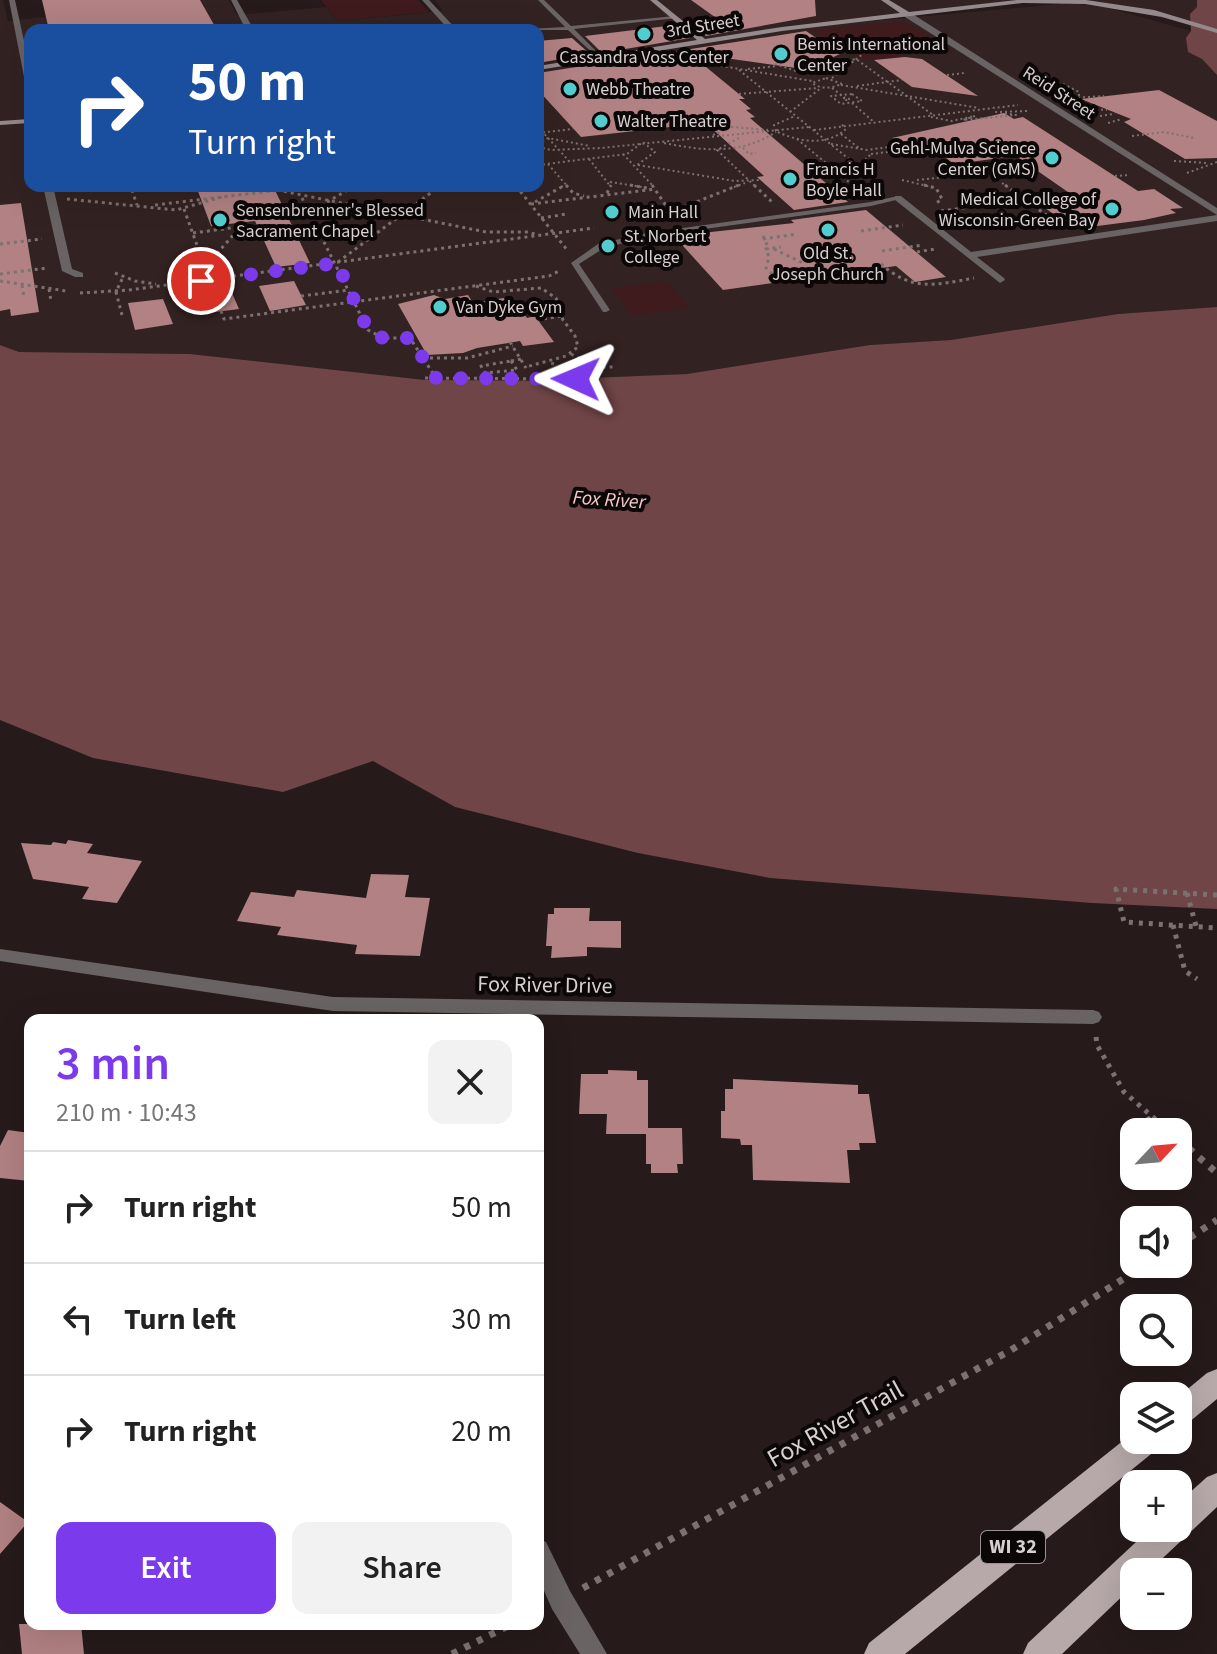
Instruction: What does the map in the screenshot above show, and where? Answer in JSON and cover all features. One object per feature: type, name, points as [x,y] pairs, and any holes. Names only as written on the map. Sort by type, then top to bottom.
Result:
[{"type":"main road","points":[[653,0],[704,42]]},
{"type":"main road","name":"Reid Street","points":[[884,0],[908,15]]},
{"type":"main road","points":[[1009,2],[1035,0]]},
{"type":"main road","points":[[1131,0],[1161,15]]},
{"type":"main road","points":[[1009,2],[1085,2],[1161,15],[1217,31]]},
{"type":"main road","name":"3rd Street","points":[[544,67],[704,42],[1009,2]]},
{"type":"main road","points":[[0,123],[24,121]]},
{"type":"main road","points":[[1192,1403],[1217,1382]]},
{"type":"main road","name":"WI 32","points":[[880,1654],[1129,1454]]},
{"type":"main road","points":[[1192,1510],[1217,1487]]},
{"type":"main road","points":[[1039,1654],[1158,1542]]},
{"type":"street","points":[[12,0],[24,54]]},
{"type":"street","points":[[234,0],[247,24]]},
{"type":"street","points":[[425,0],[447,24]]},
{"type":"street","name":"Reid Street","points":[[908,15],[1217,212]]},
{"type":"street","points":[[49,192],[65,266],[67,271],[79,275]]},
{"type":"street","points":[[898,198],[997,277]]},
{"type":"street","points":[[969,255],[1217,218]]},
{"type":"street","name":"Fox River Drive","points":[[0,955],[333,1004],[470,1014]]},
{"type":"street","name":"Fox River Drive","points":[[544,1014],[1093,1017]]},
{"type":"street","points":[[544,1563],[561,1600],[594,1654]]},
{"type":"lane","points":[[541,0],[601,59]]},
{"type":"lane","points":[[544,29],[675,18]]},
{"type":"lane","points":[[606,310],[577,262],[601,246],[647,235],[898,198]]},
{"type":"path","points":[[843,32],[837,36],[841,40],[869,50],[914,48],[920,42],[915,36]]},
{"type":"path","points":[[831,79],[869,50]]},
{"type":"path","points":[[739,70],[776,65],[809,71],[826,63],[856,59],[931,116],[949,121],[975,116],[963,120],[1016,115],[996,112],[1023,112],[1031,108]]},
{"type":"path","points":[[688,60],[812,81],[831,79],[839,81],[841,85]]},
{"type":"path","points":[[739,70],[748,63]]},
{"type":"path","points":[[739,70],[898,198]]},
{"type":"path","points":[[848,87],[902,80]]},
{"type":"path","points":[[812,81],[812,84],[822,88]]},
{"type":"path","points":[[1063,84],[1079,92],[1079,97]]},
{"type":"path","points":[[739,94],[841,85],[986,110],[995,116]]},
{"type":"path","points":[[790,112],[822,88]]},
{"type":"path","points":[[832,88],[875,123]]},
{"type":"path","points":[[857,98],[852,94],[847,99],[841,104],[831,96],[847,99],[862,101],[857,98]]},
{"type":"path","points":[[836,100],[857,98]]},
{"type":"path","points":[[814,130],[1043,101]]},
{"type":"path","points":[[969,107],[986,117]]},
{"type":"path","points":[[1098,109],[1117,121]]},
{"type":"path","points":[[777,132],[776,123],[795,116]]},
{"type":"path","points":[[686,125],[711,124],[720,129]]},
{"type":"path","points":[[841,134],[843,125]]},
{"type":"path","points":[[713,135],[720,129],[742,126],[797,139],[825,139],[841,134]]},
{"type":"path","points":[[727,127],[740,138],[749,154],[756,153]]},
{"type":"path","points":[[717,150],[740,138],[809,127]]},
{"type":"path","points":[[544,133],[573,129]]},
{"type":"path","points":[[561,131],[572,142]]},
{"type":"path","points":[[659,141],[717,150],[759,145],[777,132]]},
{"type":"path","points":[[1104,140],[1164,132],[1194,138]]},
{"type":"path","points":[[841,134],[859,149]]},
{"type":"path","points":[[544,135],[569,161]]},
{"type":"path","points":[[544,147],[557,150],[601,148],[713,135],[740,138],[759,145]]},
{"type":"path","points":[[544,141],[548,138],[625,154],[656,189],[674,217],[668,218]]},
{"type":"path","points":[[797,139],[864,194]]},
{"type":"path","points":[[544,164],[625,154],[643,142]]},
{"type":"path","points":[[635,165],[655,152],[643,142]]},
{"type":"path","points":[[830,144],[867,150],[889,147]]},
{"type":"path","points":[[599,157],[601,148]]},
{"type":"path","points":[[816,174],[859,168],[871,154],[912,149]]},
{"type":"path","points":[[717,150],[788,216]]},
{"type":"path","points":[[867,150],[871,154]]},
{"type":"path","points":[[588,159],[613,188],[599,196]]},
{"type":"path","points":[[1172,161],[1213,163]]},
{"type":"path","points":[[547,163],[573,193],[588,197]]},
{"type":"path","points":[[912,181],[966,175],[956,164]]},
{"type":"path","points":[[635,165],[750,182]]},
{"type":"path","points":[[671,212],[761,180]]},
{"type":"path","points":[[608,182],[656,189]]},
{"type":"path","points":[[1002,183],[1064,228]]},
{"type":"path","points":[[531,204],[565,184]]},
{"type":"path","points":[[531,204],[656,189]]},
{"type":"path","points":[[133,192],[137,205]]},
{"type":"path","points":[[147,206],[256,192]]},
{"type":"path","points":[[286,192],[486,232],[528,232],[539,236]]},
{"type":"path","points":[[309,213],[343,192]]},
{"type":"path","points":[[337,263],[432,192]]},
{"type":"path","points":[[221,311],[224,319],[430,294],[549,276],[577,262],[521,192]]},
{"type":"path","points":[[936,211],[1070,194]]},
{"type":"path","points":[[599,196],[602,202]]},
{"type":"path","points":[[51,201],[75,198],[184,209],[222,197]]},
{"type":"path","points":[[301,197],[371,333],[383,338],[410,338],[417,344],[436,378]]},
{"type":"path","points":[[184,209],[203,262]]},
{"type":"path","points":[[541,218],[567,214]]},
{"type":"path","points":[[201,281],[195,265],[212,261],[245,222]]},
{"type":"path","points":[[861,231],[928,222]]},
{"type":"path","points":[[193,233],[239,226]]},
{"type":"path","points":[[0,281],[86,293],[116,292],[596,228]]},
{"type":"path","points":[[762,239],[797,234]]},
{"type":"path","points":[[0,244],[59,237]]},
{"type":"path","points":[[882,251],[923,245]]},
{"type":"path","points":[[772,274],[766,268],[769,257],[765,250],[781,247]]},
{"type":"path","points":[[773,248],[805,264]]},
{"type":"path","points":[[212,261],[220,278]]},
{"type":"path","points":[[896,265],[883,265],[904,283],[997,277]]},
{"type":"path","points":[[0,274],[65,266]]},
{"type":"path","points":[[115,273],[168,285]]},
{"type":"path","points":[[122,315],[116,292],[123,277]]},
{"type":"path","points":[[209,280],[212,288]]},
{"type":"path","points":[[476,286],[487,292],[538,287],[549,282]]},
{"type":"path","points":[[22,285],[24,297]]},
{"type":"path","points":[[423,358],[464,356],[511,344],[526,368],[571,354],[579,344],[561,316],[556,299],[538,287]]},
{"type":"path","points":[[49,289],[51,301]]},
{"type":"path","points":[[301,296],[349,290]]},
{"type":"path","points":[[537,320],[561,316]]},
{"type":"path","points":[[571,354],[596,367]]},
{"type":"path","points":[[511,360],[517,370],[485,373],[481,366],[499,362],[511,360],[521,359]]},
{"type":"path","points":[[551,379],[553,360]]},
{"type":"path","points":[[425,378],[576,379],[590,367],[613,367]]},
{"type":"path","points":[[1217,895],[1116,889],[1124,922],[1217,928]]},
{"type":"path","points":[[1187,893],[1196,926]]},
{"type":"path","points":[[1173,925],[1185,971],[1197,979]]},
{"type":"path","points":[[1093,1017],[1097,1045],[1124,1092],[1154,1118]]},
{"type":"path","points":[[1192,1151],[1217,1173]]},
{"type":"path","points":[[1192,1236],[1217,1220]]},
{"type":"path","name":"Fox River Trail","points":[[561,1600],[1011,1350],[1125,1278]]},
{"type":"path","points":[[452,1654],[500,1630]]},
{"type":"shaded area","name":"St. Norbert College","points":[[0,0],[3,0],[8,21],[194,0],[229,0],[237,15],[326,7],[337,21],[443,11],[435,0],[1197,0],[1199,26],[1102,4],[1075,4],[1109,8],[1191,31],[1188,52],[1202,59],[1217,75],[1217,307],[1118,314],[951,340],[870,345],[687,374],[589,378],[581,381],[425,380],[190,354],[19,352],[0,345]],"holes":[[[1017,3],[1064,4],[805,27]]]},
{"type":"shaded area","points":[[321,0],[418,0],[429,12],[337,21]]},
{"type":"shaded area","points":[[894,22],[909,24],[949,48],[920,53],[898,52],[903,56],[865,60],[810,30]]},
{"type":"shaded area","points":[[667,281],[689,308],[631,315],[612,288]]},
{"type":"water","points":[[1197,0],[1217,0],[1217,75],[1202,59],[1188,52],[1186,38],[1191,31],[1190,14],[1197,7]]},
{"type":"water","name":"Fox River","points":[[1217,307],[1217,909],[1092,903],[770,878],[638,853],[455,807],[373,761],[283,792],[93,758],[0,720],[0,345],[19,352],[190,354],[425,380],[580,381],[589,378],[687,374],[870,345],[951,340],[1118,314]]},
{"type":"building","points":[[42,0],[200,0],[214,24],[48,24]]},
{"type":"building","points":[[691,0],[815,0],[816,16],[706,36],[691,24],[719,20]]},
{"type":"building","points":[[675,25],[690,38],[602,53],[585,36]]},
{"type":"building","points":[[806,31],[840,54],[814,66],[796,68],[689,53],[745,99],[739,99],[751,109],[746,110],[755,117],[750,118],[848,202],[794,210],[757,177],[764,176],[706,123],[581,137],[544,97],[544,72]]},
{"type":"building","points":[[572,38],[590,54],[544,62],[544,40]]},
{"type":"building","points":[[922,59],[978,96],[912,87],[874,60]]},
{"type":"building","points":[[1159,90],[1217,121],[1217,158],[1185,159],[1124,122],[1131,119],[1081,99]]},
{"type":"building","points":[[1004,113],[1014,119],[1023,117],[1138,191],[1154,189],[1183,208],[1170,209],[1176,213],[1144,220],[1074,229],[1041,205],[1078,199],[1016,156],[954,164],[942,155],[934,156],[892,138]]},
{"type":"building","points":[[198,192],[276,192],[310,263],[276,267],[255,221],[211,226]]},
{"type":"building","points":[[21,203],[39,312],[11,316],[10,309],[0,311],[0,205]]},
{"type":"building","points":[[866,210],[946,277],[915,282],[896,266],[723,290],[674,236],[794,223],[791,220]]},
{"type":"building","points":[[294,281],[306,305],[270,311],[259,286]]},
{"type":"building","points":[[229,286],[239,309],[200,314],[191,290]]},
{"type":"building","points":[[434,295],[445,299],[468,295],[473,303],[504,298],[510,306],[518,305],[527,318],[535,316],[554,342],[523,346],[520,341],[463,353],[427,355],[398,304]]},
{"type":"building","points":[[163,299],[173,324],[135,330],[128,303]]},
{"type":"building","points":[[68,840],[93,844],[87,853],[142,861],[117,903],[82,899],[89,887],[33,879],[21,843],[51,845],[53,842],[66,844]]},
{"type":"building","points":[[371,874],[409,875],[405,897],[430,898],[420,956],[355,954],[357,945],[277,935],[281,927],[237,921],[251,892],[294,897],[297,890],[366,898]]},
{"type":"building","points":[[554,908],[590,908],[589,921],[621,921],[621,948],[587,947],[587,956],[551,958],[552,946],[546,946],[548,914],[554,914]]},
{"type":"building","points":[[608,1070],[637,1071],[637,1080],[648,1080],[648,1128],[682,1128],[683,1164],[677,1164],[678,1173],[651,1173],[651,1164],[646,1164],[646,1134],[606,1134],[607,1114],[579,1114],[581,1074],[608,1074]]},
{"type":"building","points":[[733,1079],[858,1085],[858,1094],[869,1094],[876,1143],[859,1143],[860,1150],[847,1150],[850,1183],[753,1180],[752,1145],[741,1145],[740,1139],[721,1138],[725,1089],[733,1089]]},
{"type":"building","points":[[8,1130],[24,1132],[24,1180],[0,1178],[0,1146]]},
{"type":"building","points":[[0,1502],[24,1519],[24,1527],[0,1554]]},
{"type":"building","points":[[19,1624],[24,1624],[24,1630],[82,1630],[84,1654],[22,1654]]},
{"type":"place","name":"Cassandra Voss Center","points":[[644,34]]},
{"type":"place","name":"Bemis International Center","points":[[781,54]]},
{"type":"place","name":"Webb Theatre","points":[[570,89]]},
{"type":"place","name":"Walter Theatre","points":[[601,121]]},
{"type":"place","name":"Gehl-Mulva Science Center (GMS)","points":[[1052,158]]},
{"type":"place","name":"Francis H Boyle Hall","points":[[790,179]]},
{"type":"place","name":"Medical College of Wisconsin-Green Bay","points":[[1112,209]]},
{"type":"place","name":"Main Hall","points":[[612,212]]},
{"type":"place","name":"Sensenbrenner's Blessed Sacrament Chapel","points":[[220,220]]},
{"type":"place","name":"Old St. Joseph Church","points":[[828,230]]},
{"type":"place","name":"St. Norbert College","points":[[608,246]]},
{"type":"place","name":"Van Dyke Gym","points":[[440,307]]},
{"type":"route","points":[[201,281],[337,263],[368,330],[383,338],[410,338],[436,378],[576,379]]}]
